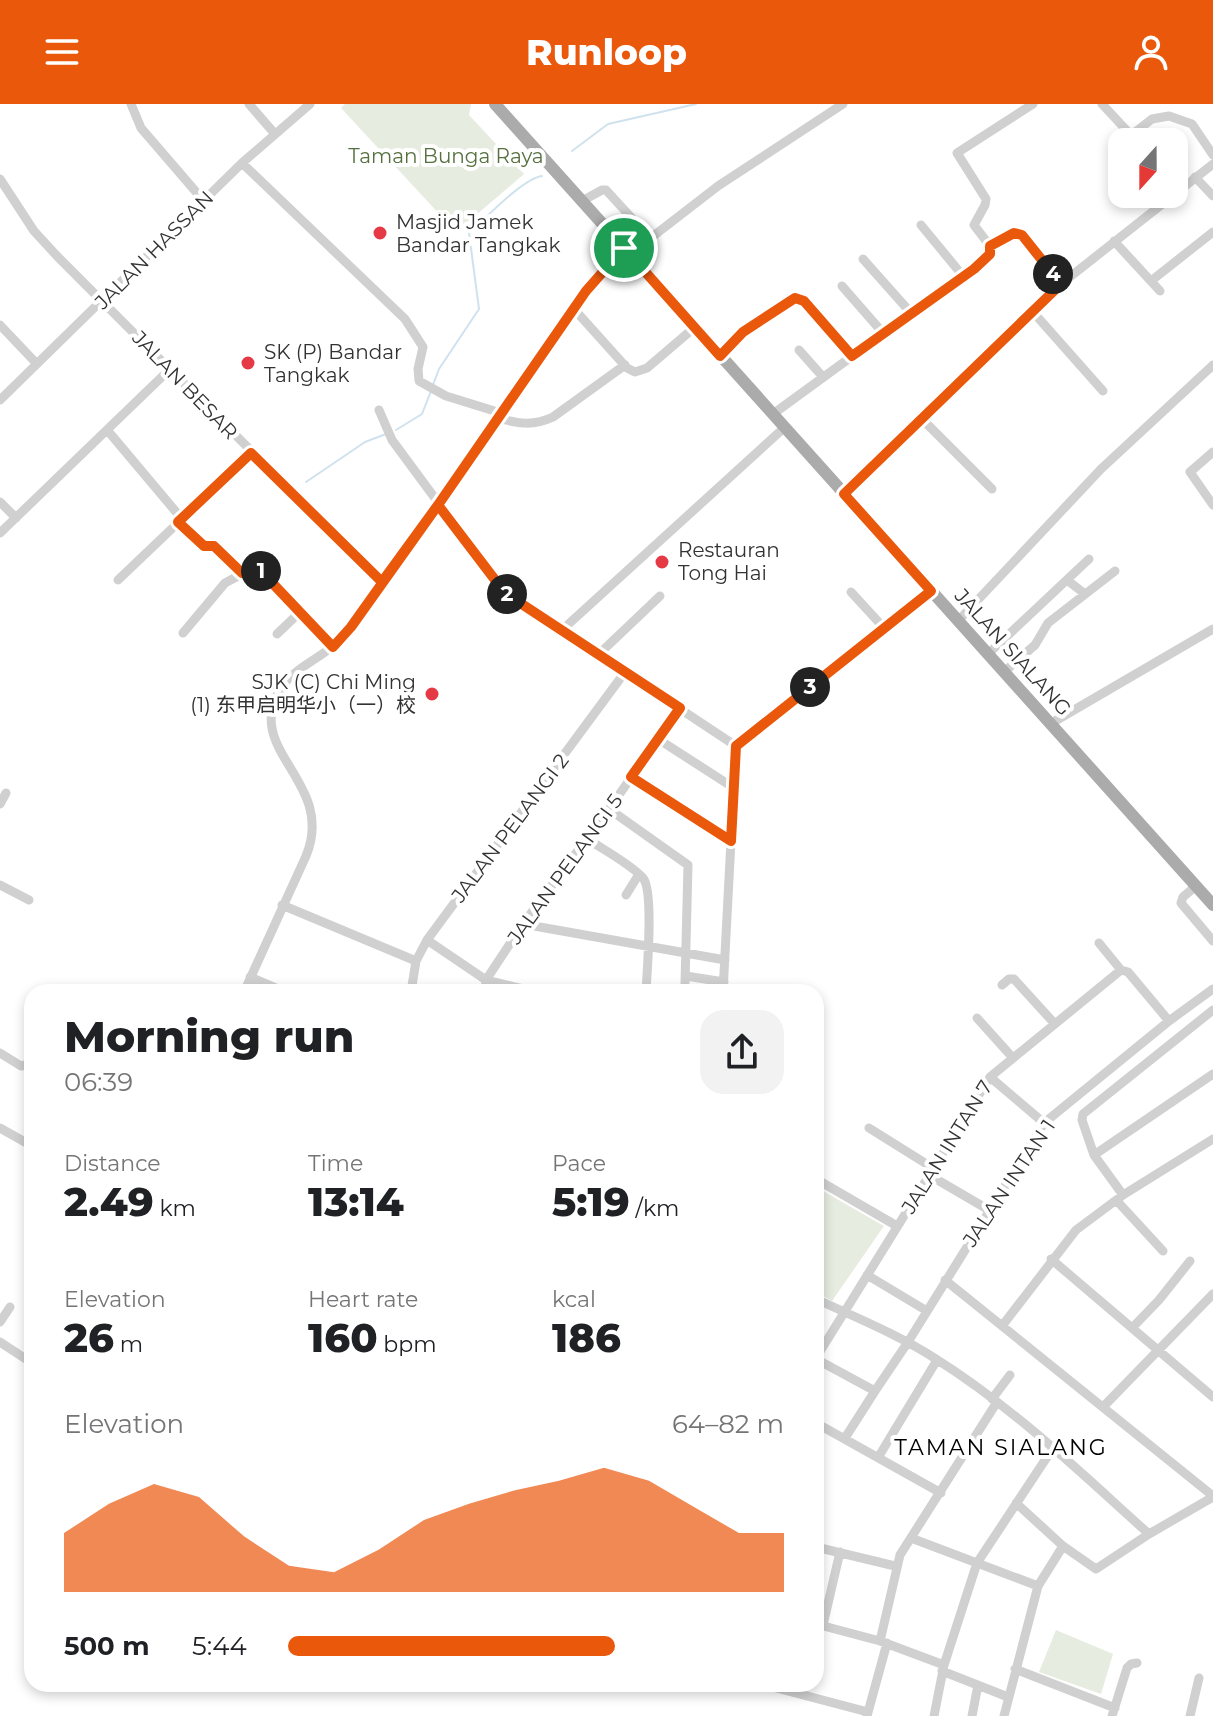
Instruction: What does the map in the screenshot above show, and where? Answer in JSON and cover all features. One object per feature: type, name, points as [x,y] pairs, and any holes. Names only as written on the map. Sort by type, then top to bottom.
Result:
[{"type":"main road","name":"JALAN SIALANG","points":[[499,105],[1213,905]]},
{"type":"street","points":[[131,104],[141,128],[203,200]]},
{"type":"street","points":[[249,104],[275,134]]},
{"type":"street","name":"JALAN HASSAN","points":[[0,400],[104,301],[203,200],[310,104]]},
{"type":"street","points":[[247,984],[309,850],[313,819],[307,796],[278,748],[271,714],[286,682],[333,647],[351,627],[574,309],[627,251],[650,238],[718,186],[843,104]]},
{"type":"street","points":[[773,414],[988,257],[990,246],[974,225],[986,199],[957,153],[1033,104]]},
{"type":"street","points":[[1102,104],[1129,133],[1134,133],[1159,116],[1192,124],[1213,155]]},
{"type":"street","points":[[242,163],[405,319],[423,347],[419,381],[430,388],[517,423],[542,422],[625,365]]},
{"type":"street","points":[[844,494],[1061,284],[1213,164]]},
{"type":"street","points":[[1195,177],[1213,196]]},
{"type":"street","name":"JALAN BESAR","points":[[0,179],[34,231],[382,582]]},
{"type":"street","points":[[582,201],[606,190],[650,238]]},
{"type":"street","points":[[921,225],[963,276]]},
{"type":"street","points":[[1151,281],[1213,232]]},
{"type":"street","points":[[990,246],[1014,233],[1020,234],[1061,284]]},
{"type":"street","points":[[1114,241],[1160,291]]},
{"type":"street","points":[[863,259],[911,313]]},
{"type":"street","points":[[842,286],[883,333]]},
{"type":"street","points":[[720,356],[743,332],[791,300],[804,301],[852,356]]},
{"type":"street","points":[[574,309],[635,372],[644,371],[695,327]]},
{"type":"street","points":[[1033,312],[1103,391]]},
{"type":"street","points":[[0,325],[37,364]]},
{"type":"street","points":[[799,350],[823,377]]},
{"type":"street","points":[[958,621],[1101,469],[1213,365]]},
{"type":"street","points":[[0,533],[169,370]]},
{"type":"street","points":[[379,410],[392,440],[505,593],[736,746]]},
{"type":"street","points":[[922,419],[992,489]]},
{"type":"street","points":[[562,630],[785,427]]},
{"type":"street","points":[[108,431],[204,546],[214,546],[242,573]]},
{"type":"street","points":[[1210,502],[1190,472],[1213,452]]},
{"type":"street","points":[[118,580],[251,453]]},
{"type":"street","points":[[0,502],[16,518]]},
{"type":"street","points":[[988,654],[1089,559]]},
{"type":"street","points":[[183,633],[225,583],[253,567],[258,568],[333,647]]},
{"type":"street","points":[[1004,672],[1035,645],[1048,623],[1115,571]]},
{"type":"street","points":[[1067,580],[1085,594]]},
{"type":"street","points":[[723,984],[736,746],[931,591]]},
{"type":"street","points":[[851,592],[884,628]]},
{"type":"street","points":[[599,654],[660,596]]},
{"type":"street","points":[[277,634],[300,612]]},
{"type":"street","points":[[1050,724],[1213,629]]},
{"type":"street","name":"JALAN PELANGI 2","points":[[412,984],[416,961],[427,940],[625,672]]},
{"type":"street","name":"JALAN PELANGI 5","points":[[486,984],[523,924],[680,708]]},
{"type":"street","points":[[658,739],[734,788]]},
{"type":"street","points":[[631,777],[731,841]]},
{"type":"street","points":[[0,804],[6,793]]},
{"type":"street","points":[[609,809],[688,865],[686,980],[707,984]]},
{"type":"street","points":[[586,838],[644,880],[648,890],[646,984]]},
{"type":"street","points":[[626,895],[639,874]]},
{"type":"street","points":[[0,885],[29,900]]},
{"type":"street","points":[[1196,886],[1181,898],[1181,903],[1213,941]]},
{"type":"street","points":[[282,905],[416,961]]},
{"type":"street","points":[[523,924],[725,960]]},
{"type":"street","points":[[427,940],[486,980],[503,984]]},
{"type":"street","points":[[1099,943],[1120,971],[1128,972],[1169,1021]]},
{"type":"street","name":"JALAN INTAN 7","points":[[824,1346],[990,1077],[1120,971]]},
{"type":"street","points":[[250,977],[266,984]]},
{"type":"street","points":[[1002,985],[1014,979],[1054,1023]]},
{"type":"street","name":"JALAN INTAN 1","points":[[845,1438],[1044,1123],[1213,989]]},
{"type":"street","points":[[1163,1251],[1120,1198],[1094,1155],[1082,1120],[1083,1114],[1213,1010]]},
{"type":"street","points":[[977,1018],[1013,1058]]},
{"type":"street","points":[[0,1053],[24,1065]]},
{"type":"street","points":[[1094,1155],[1213,1074]]},
{"type":"street","points":[[990,1077],[1044,1123]]},
{"type":"street","points":[[0,1128],[24,1142]]},
{"type":"street","points":[[869,1128],[989,1210]]},
{"type":"street","points":[[1002,1326],[1076,1230],[1213,1139]]},
{"type":"street","points":[[824,1184],[897,1226]]},
{"type":"street","points":[[1051,1259],[1209,1394],[1213,1382]]},
{"type":"street","points":[[1132,1328],[1190,1261]]},
{"type":"street","points":[[867,1275],[927,1311]]},
{"type":"street","points":[[945,1280],[1213,1497],[1149,1534],[1101,1568],[1092,1568],[1063,1546],[1016,1503]]},
{"type":"street","points":[[1103,1407],[1213,1294]]},
{"type":"street","points":[[824,1303],[908,1342],[994,1400],[1149,1534]]},
{"type":"street","points":[[0,1322],[10,1307]]},
{"type":"street","points":[[0,1342],[24,1358]]},
{"type":"street","points":[[879,1456],[937,1360]]},
{"type":"street","points":[[824,1363],[875,1391]]},
{"type":"street","points":[[790,1692],[867,1714],[884,1642],[895,1566],[1010,1375]]},
{"type":"street","points":[[824,1427],[941,1493]]},
{"type":"street","points":[[934,1716],[943,1668],[977,1563],[1053,1448]]},
{"type":"street","points":[[911,1538],[1038,1586]]},
{"type":"street","points":[[1004,1716],[1038,1586],[1063,1546]]},
{"type":"street","points":[[824,1549],[895,1566]]},
{"type":"street","points":[[824,1607],[840,1552]]},
{"type":"street","points":[[824,1625],[884,1642],[1008,1697]]},
{"type":"street","points":[[1015,1669],[1113,1712],[1127,1668],[1137,1663]]},
{"type":"street","points":[[1190,1716],[1199,1678]]},
{"type":"street","points":[[972,1716],[978,1685]]},
{"type":"green space","name":"Taman Bunga Raya","points":[[345,104],[471,104],[469,115],[524,174],[456,232],[341,108]]},
{"type":"green space","points":[[824,1192],[884,1226],[832,1301],[824,1296]]},
{"type":"green space","points":[[1056,1630],[1113,1654],[1101,1694],[1039,1672]]},
{"type":"waterway","points":[[572,151],[608,124],[696,104]]},
{"type":"waterway","points":[[433,385],[439,369],[479,309],[469,233],[524,184],[542,176]]},
{"type":"waterway","points":[[396,430],[422,414],[431,391]]},
{"type":"waterway","points":[[306,482],[365,442],[386,434]]},
{"type":"place","name":"Masjid Jamek Bandar Tangkak","points":[[380,233]]},
{"type":"place","name":"SK (P) Bandar Tangkak","points":[[248,363]]},
{"type":"place","name":"Restauran Tong Hai","points":[[662,562]]},
{"type":"place","name":"SJK (C) Chi Ming (1) 东甲启明华小（一）校","points":[[432,694]]},
{"type":"district","name":"TAMAN SIALANG","points":[[1001,1447]]},
{"type":"route","points":[[624,248],[586,291],[438,505],[382,582],[351,627],[333,647],[258,568],[253,567],[242,573],[214,546],[204,546],[178,522],[251,453],[382,582],[414,539],[438,505],[505,593],[680,708],[631,777],[731,841],[736,746],[931,591],[844,494],[1061,284],[1022,235],[1014,233],[990,246],[990,254],[974,269],[852,356],[804,301],[795,298],[743,332],[720,356],[624,248]]}]
